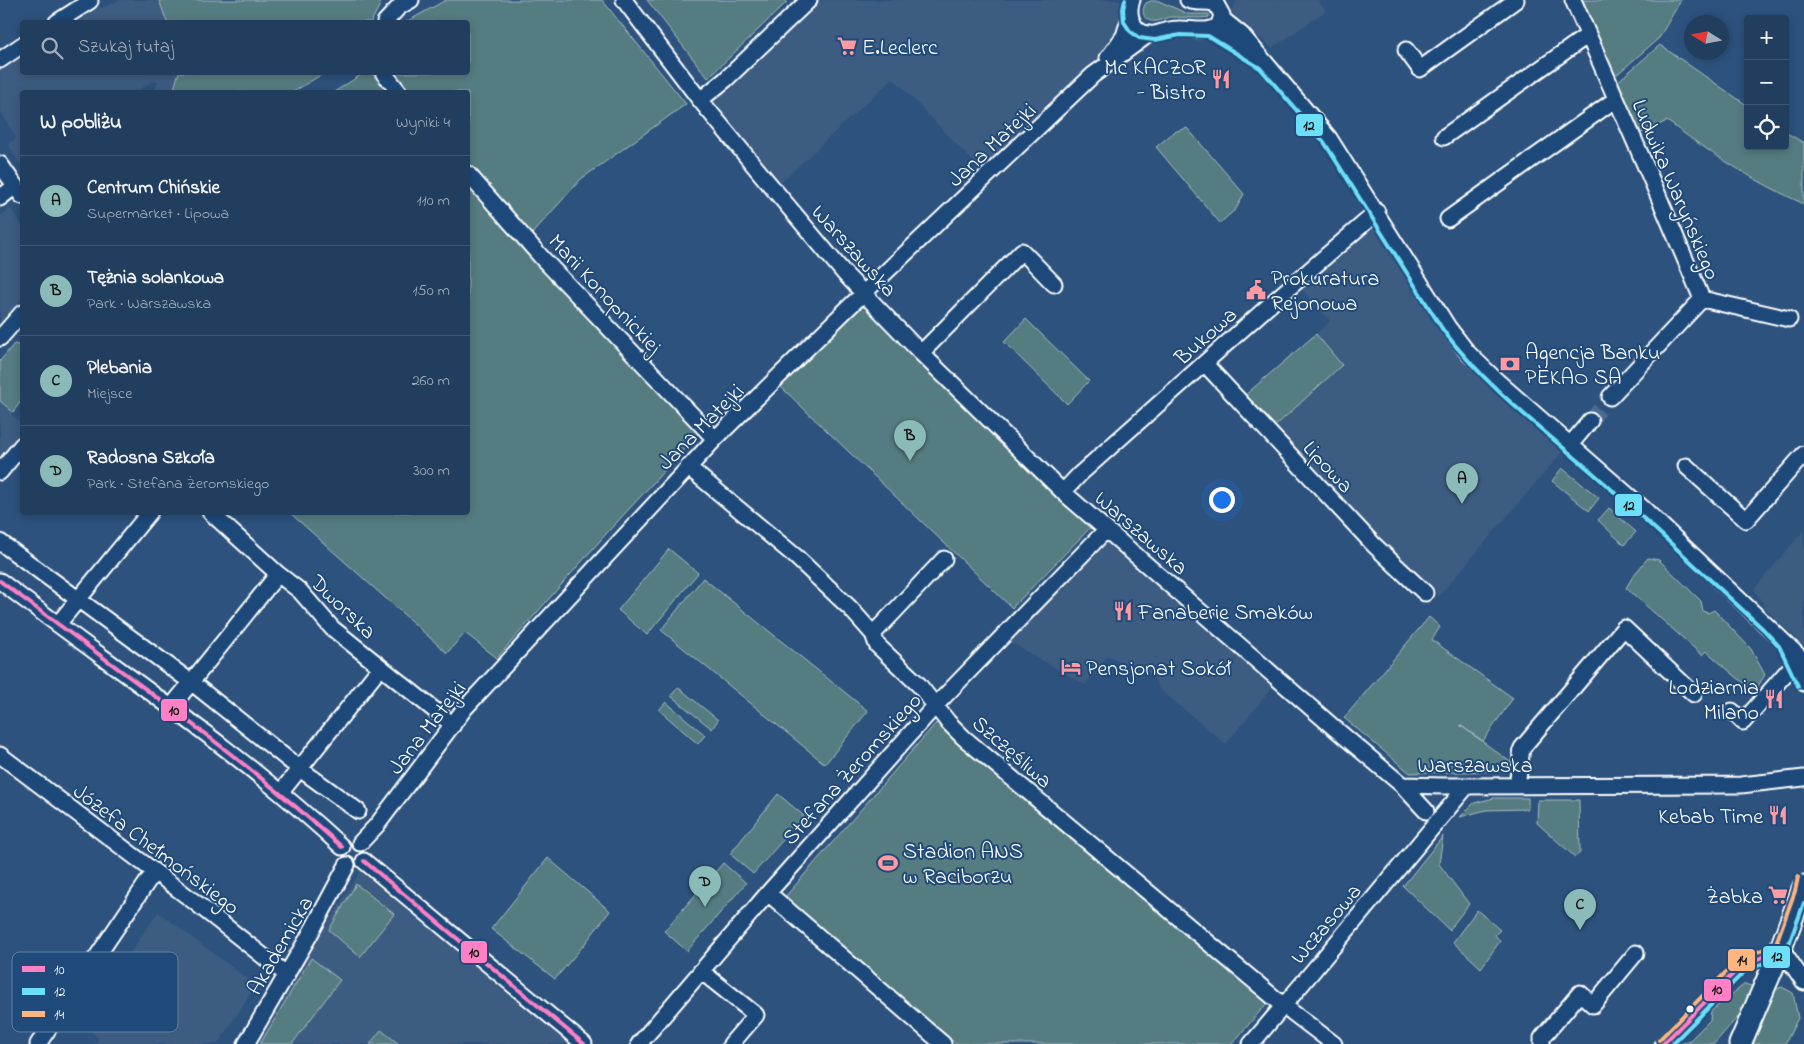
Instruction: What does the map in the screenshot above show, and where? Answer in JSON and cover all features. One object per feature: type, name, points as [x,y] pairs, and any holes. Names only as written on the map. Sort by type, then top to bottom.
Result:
[{"type":"main road","points":[[1740,1044],[1781,948],[1803,886]]},
{"type":"street","name":"Warszawska","points":[[624,0],[700,100],[820,244],[920,353],[1063,492],[1402,785],[1741,785],[1804,778]]},
{"type":"street","points":[[700,100],[725,80],[808,0]]},
{"type":"street","name":"Jana Matejki","points":[[1101,68],[1124,36],[1130,17],[1129,10],[1132,0]]},
{"type":"street","points":[[1188,0],[1209,2],[1221,8],[1264,63],[1329,138],[1448,327],[1468,353],[1646,511],[1784,642],[1799,661],[1804,683]]},
{"type":"street","points":[[1406,50],[1420,69],[1516,0]]},
{"type":"street","name":"Ludwika Waryńskiego","points":[[1573,0],[1702,299],[1610,397]]},
{"type":"street","points":[[60,20],[90,1]]},
{"type":"street","points":[[387,20],[402,2]]},
{"type":"street","points":[[1210,30],[1219,25],[1221,8]]},
{"type":"street","points":[[1130,17],[1137,29],[1149,34],[1179,29],[1210,30],[1264,63]]},
{"type":"street","name":"Jana Matejki","points":[[360,843],[376,825],[465,708],[715,439],[1101,68],[1149,34]]},
{"type":"street","points":[[1444,137],[1588,35]]},
{"type":"street","points":[[0,60],[20,46]]},
{"type":"street","points":[[385,75],[397,90]]},
{"type":"street","points":[[1448,220],[1616,99]]},
{"type":"street","points":[[0,164],[19,191],[0,198]]},
{"type":"street","name":"Marii Konopnickiej","points":[[470,176],[543,259],[715,439]]},
{"type":"street","name":"Bukowa","points":[[1063,492],[1080,474],[1377,212]]},
{"type":"street","points":[[920,353],[1022,251],[1054,284]]},
{"type":"street","points":[[1702,299],[1789,319]]},
{"type":"street","points":[[0,338],[20,315]]},
{"type":"street","name":"Lipowa","points":[[1205,364],[1374,545],[1425,593]]},
{"type":"street","points":[[1570,445],[1590,421]]},
{"type":"street","points":[[0,472],[20,447]]},
{"type":"street","points":[[1686,466],[1746,520],[1804,454]]},
{"type":"street","name":"Szczęśliwa","points":[[688,467],[795,556],[850,608],[873,634],[878,645],[919,685],[948,722],[964,738],[1284,1006],[1334,1044]]},
{"type":"street","points":[[58,624],[148,515]]},
{"type":"street","name":"Dworska","points":[[213,515],[278,574],[300,591],[332,628],[453,725]]},
{"type":"street","name":"Stefana Żeromskiego","points":[[639,1044],[768,893],[935,706],[1106,530]]},
{"type":"street","points":[[0,542],[191,682],[300,769],[358,812]]},
{"type":"street","points":[[873,634],[944,559]]},
{"type":"street","points":[[172,706],[278,574]]},
{"type":"street","points":[[0,581],[172,706],[281,792],[342,847]]},
{"type":"street","points":[[1517,786],[1522,748],[1624,628],[1694,694]]},
{"type":"street","points":[[1732,711],[1744,722],[1799,661]]},
{"type":"street","points":[[281,792],[380,668]]},
{"type":"street","name":"Józefa Chełmońskiego","points":[[0,755],[287,974]]},
{"type":"street","points":[[1786,781],[1804,768]]},
{"type":"street","name":"Warszawska","points":[[1786,781],[1804,789]]},
{"type":"street","points":[[1402,785],[1426,811]]},
{"type":"street","points":[[1427,786],[1426,811],[1430,828]]},
{"type":"street","points":[[1443,786],[1444,813]]},
{"type":"street","name":"Wczasowa","points":[[1251,1044],[1467,786]]},
{"type":"street","points":[[350,841],[360,843],[366,851],[364,861],[356,866],[346,865],[341,858],[342,847],[350,841]]},
{"type":"street","points":[[364,861],[584,1044]]},
{"type":"street","name":"Akademicka","points":[[246,1044],[310,936],[346,865]]},
{"type":"street","points":[[100,952],[154,872]]},
{"type":"street","points":[[768,893],[943,1044]]},
{"type":"street","points":[[1663,1044],[1738,968],[1781,948],[1804,982]]},
{"type":"street","points":[[1542,1044],[1542,1038],[1580,993],[1594,1005],[1636,953]]},
{"type":"street","points":[[701,971],[756,1015],[731,1044]]},
{"type":"street","points":[[38,1044],[46,1032]]},
{"type":"shaded area","points":[[119,0],[159,0],[166,20],[73,20],[93,7],[102,8]]},
{"type":"shaded area","points":[[818,0],[1123,0],[1121,24],[1104,56],[981,170],[893,78],[778,185],[710,99]]},
{"type":"shaded area","points":[[1237,0],[1318,0],[1326,11],[1272,48],[1236,18],[1231,11]]},
{"type":"shaded area","points":[[20,56],[20,75],[178,75],[174,90],[155,90],[158,82],[152,81],[139,90],[20,90],[20,164],[8,144],[16,138],[0,110],[0,70]]},
{"type":"shaded area","points":[[10,208],[20,222],[20,300],[0,324],[0,217]]},
{"type":"shaded area","points":[[1373,224],[1421,301],[1463,360],[1496,394],[1564,450],[1439,596],[1390,552],[1273,428],[1343,365],[1316,334],[1330,321],[1302,289]]},
{"type":"shaded area","points":[[0,401],[13,412],[11,414],[20,422],[20,443],[0,467]]},
{"type":"shaded area","points":[[1804,530],[1804,646],[1766,609],[1754,589]]},
{"type":"shaded area","points":[[1106,540],[1276,683],[1226,744],[1159,689],[1153,676],[1108,656],[1085,685],[1010,642]]},
{"type":"shaded area","points":[[362,868],[444,938],[571,1044],[257,1044]]},
{"type":"shaded area","points":[[158,912],[256,985],[218,1044],[95,1044],[99,1038],[91,1032],[178,1032],[178,952],[130,952]]},
{"type":"green space","points":[[159,0],[378,0],[380,5],[372,20],[166,20]]},
{"type":"green space","points":[[446,0],[602,0],[686,104],[581,179],[530,236],[470,166],[470,90],[405,90],[393,75],[470,75],[470,20],[410,20]]},
{"type":"green space","points":[[647,0],[785,0],[787,2],[708,78]]},
{"type":"green space","points":[[1583,0],[1681,0],[1659,38],[1614,77]]},
{"type":"green space","points":[[1159,1],[1188,14],[1209,14],[1209,17],[1168,17],[1157,21],[1149,20],[1144,16],[1143,10],[1146,3]]},
{"type":"green space","points":[[1660,45],[1744,103],[1744,150],[1789,150],[1789,134],[1804,143],[1804,204],[1733,166],[1667,121],[1639,134],[1616,83]]},
{"type":"green space","points":[[178,75],[321,75],[296,90],[174,90]]},
{"type":"green space","points":[[361,75],[373,75],[386,90],[337,90]]},
{"type":"green space","points":[[1187,128],[1244,194],[1236,209],[1220,223],[1156,147],[1174,132]]},
{"type":"green space","points":[[470,186],[529,255],[699,433],[606,534],[497,658],[465,633],[447,653],[292,515],[470,515]]},
{"type":"green space","points":[[862,307],[868,308],[882,321],[1091,527],[1012,608],[779,385]]},
{"type":"green space","points":[[1026,319],[1089,381],[1067,404],[1004,342]]},
{"type":"green space","points":[[1316,334],[1342,365],[1273,428],[1244,396]]},
{"type":"green space","points":[[14,344],[20,346],[20,403],[13,412],[0,401],[0,361]]},
{"type":"green space","points":[[1562,468],[1599,498],[1589,511],[1552,481]]},
{"type":"green space","points":[[1609,508],[1636,532],[1624,545],[1598,520]]},
{"type":"green space","points":[[669,549],[698,573],[647,635],[618,610]]},
{"type":"green space","points":[[1648,558],[1659,560],[1701,601],[1703,611],[1708,613],[1714,610],[1751,649],[1765,675],[1754,692],[1706,651],[1702,655],[1626,588]]},
{"type":"green space","points":[[703,578],[868,711],[825,764],[661,630]]},
{"type":"green space","points":[[1429,617],[1440,627],[1432,640],[1513,698],[1483,741],[1460,725],[1509,761],[1509,771],[1410,773],[1344,718]]},
{"type":"green space","points":[[678,687],[718,720],[712,729],[671,696]]},
{"type":"green space","points":[[666,702],[705,735],[698,744],[659,710]]},
{"type":"green space","name":"Stadion ANS w Raciborzu","points":[[936,723],[1268,1002],[1232,1044],[956,1044],[785,897]]},
{"type":"green space","points":[[778,794],[804,816],[753,874],[730,854]]},
{"type":"green space","points":[[1494,798],[1528,798],[1528,809],[1486,810],[1460,817],[1474,803]]},
{"type":"green space","points":[[1538,800],[1579,800],[1580,853],[1575,857],[1537,823]]},
{"type":"green space","points":[[1443,836],[1439,864],[1469,904],[1449,930],[1403,886]]},
{"type":"green space","points":[[548,858],[610,911],[555,979],[491,929]]},
{"type":"green space","points":[[723,863],[746,883],[687,951],[664,931]]},
{"type":"green space","points":[[356,884],[394,914],[360,957],[329,930]]},
{"type":"green space","points":[[1477,910],[1500,930],[1495,935],[1500,941],[1481,968],[1453,942]]},
{"type":"green space","points":[[311,958],[340,980],[292,1044],[260,1044]]},
{"type":"green space","points":[[1745,984],[1754,987],[1741,1013],[1714,1044],[1677,1044],[1690,1040],[1710,1020],[1711,1011]]},
{"type":"green space","points":[[1782,987],[1793,993],[1798,1018],[1785,1044],[1749,1044],[1769,992]]},
{"type":"green space","points":[[381,1030],[399,1044],[370,1044]]},
{"type":"tunnel","points":[[1590,421],[1610,397]]},
{"type":"transit line","name":"12","points":[[1125,0],[1123,9],[1124,22],[1130,31],[1139,38],[1155,40],[1180,35],[1208,36],[1260,68],[1324,142],[1443,330],[1459,350],[1515,406],[1616,493],[1763,629],[1779,646],[1798,686]]},
{"type":"transit line","name":"10","points":[[0,581],[217,743],[342,847]]},
{"type":"transit line","name":"10","points":[[364,861],[584,1044]]},
{"type":"transit line","name":"14","points":[[1775,946],[1795,891],[1798,877]]},
{"type":"transit line","name":"12","points":[[1672,1044],[1743,973],[1786,952],[1804,903]]},
{"type":"transit line","name":"14","points":[[1659,1040],[1735,963],[1778,942]]},
{"type":"transit line","name":"10","points":[[1663,1044],[1739,968],[1781,948]]},
{"type":"place","name":"E.Leclerc","points":[[847,46]]},
{"type":"place","name":"Mc KACZOR - Bistro","points":[[1221,79]]},
{"type":"place","name":"Prokuratura Rejonowa","points":[[1256,290]]},
{"type":"place","name":"Agencja Banku PEKAO SA","points":[[1510,364]]},
{"type":"place","name":"Tężnia solankowa","points":[[910,461]]},
{"type":"place","name":"Centrum Chińskie","points":[[1462,504]]},
{"type":"place","name":"Fanaberie Smaków","points":[[1123,611]]},
{"type":"place","name":"Pensjonat Sokół","points":[[1071,667]]},
{"type":"place","name":"Lodziarnia Milano","points":[[1774,699]]},
{"type":"place","name":"Kebab Time","points":[[1778,815]]},
{"type":"place","name":"Stadion ANS w Raciborzu","points":[[888,863]]},
{"type":"place","name":"Żabka","points":[[1778,895]]},
{"type":"place","name":"Radosna Szkoła","points":[[705,907]]},
{"type":"place","name":"Plebania","points":[[1580,930]]}]
